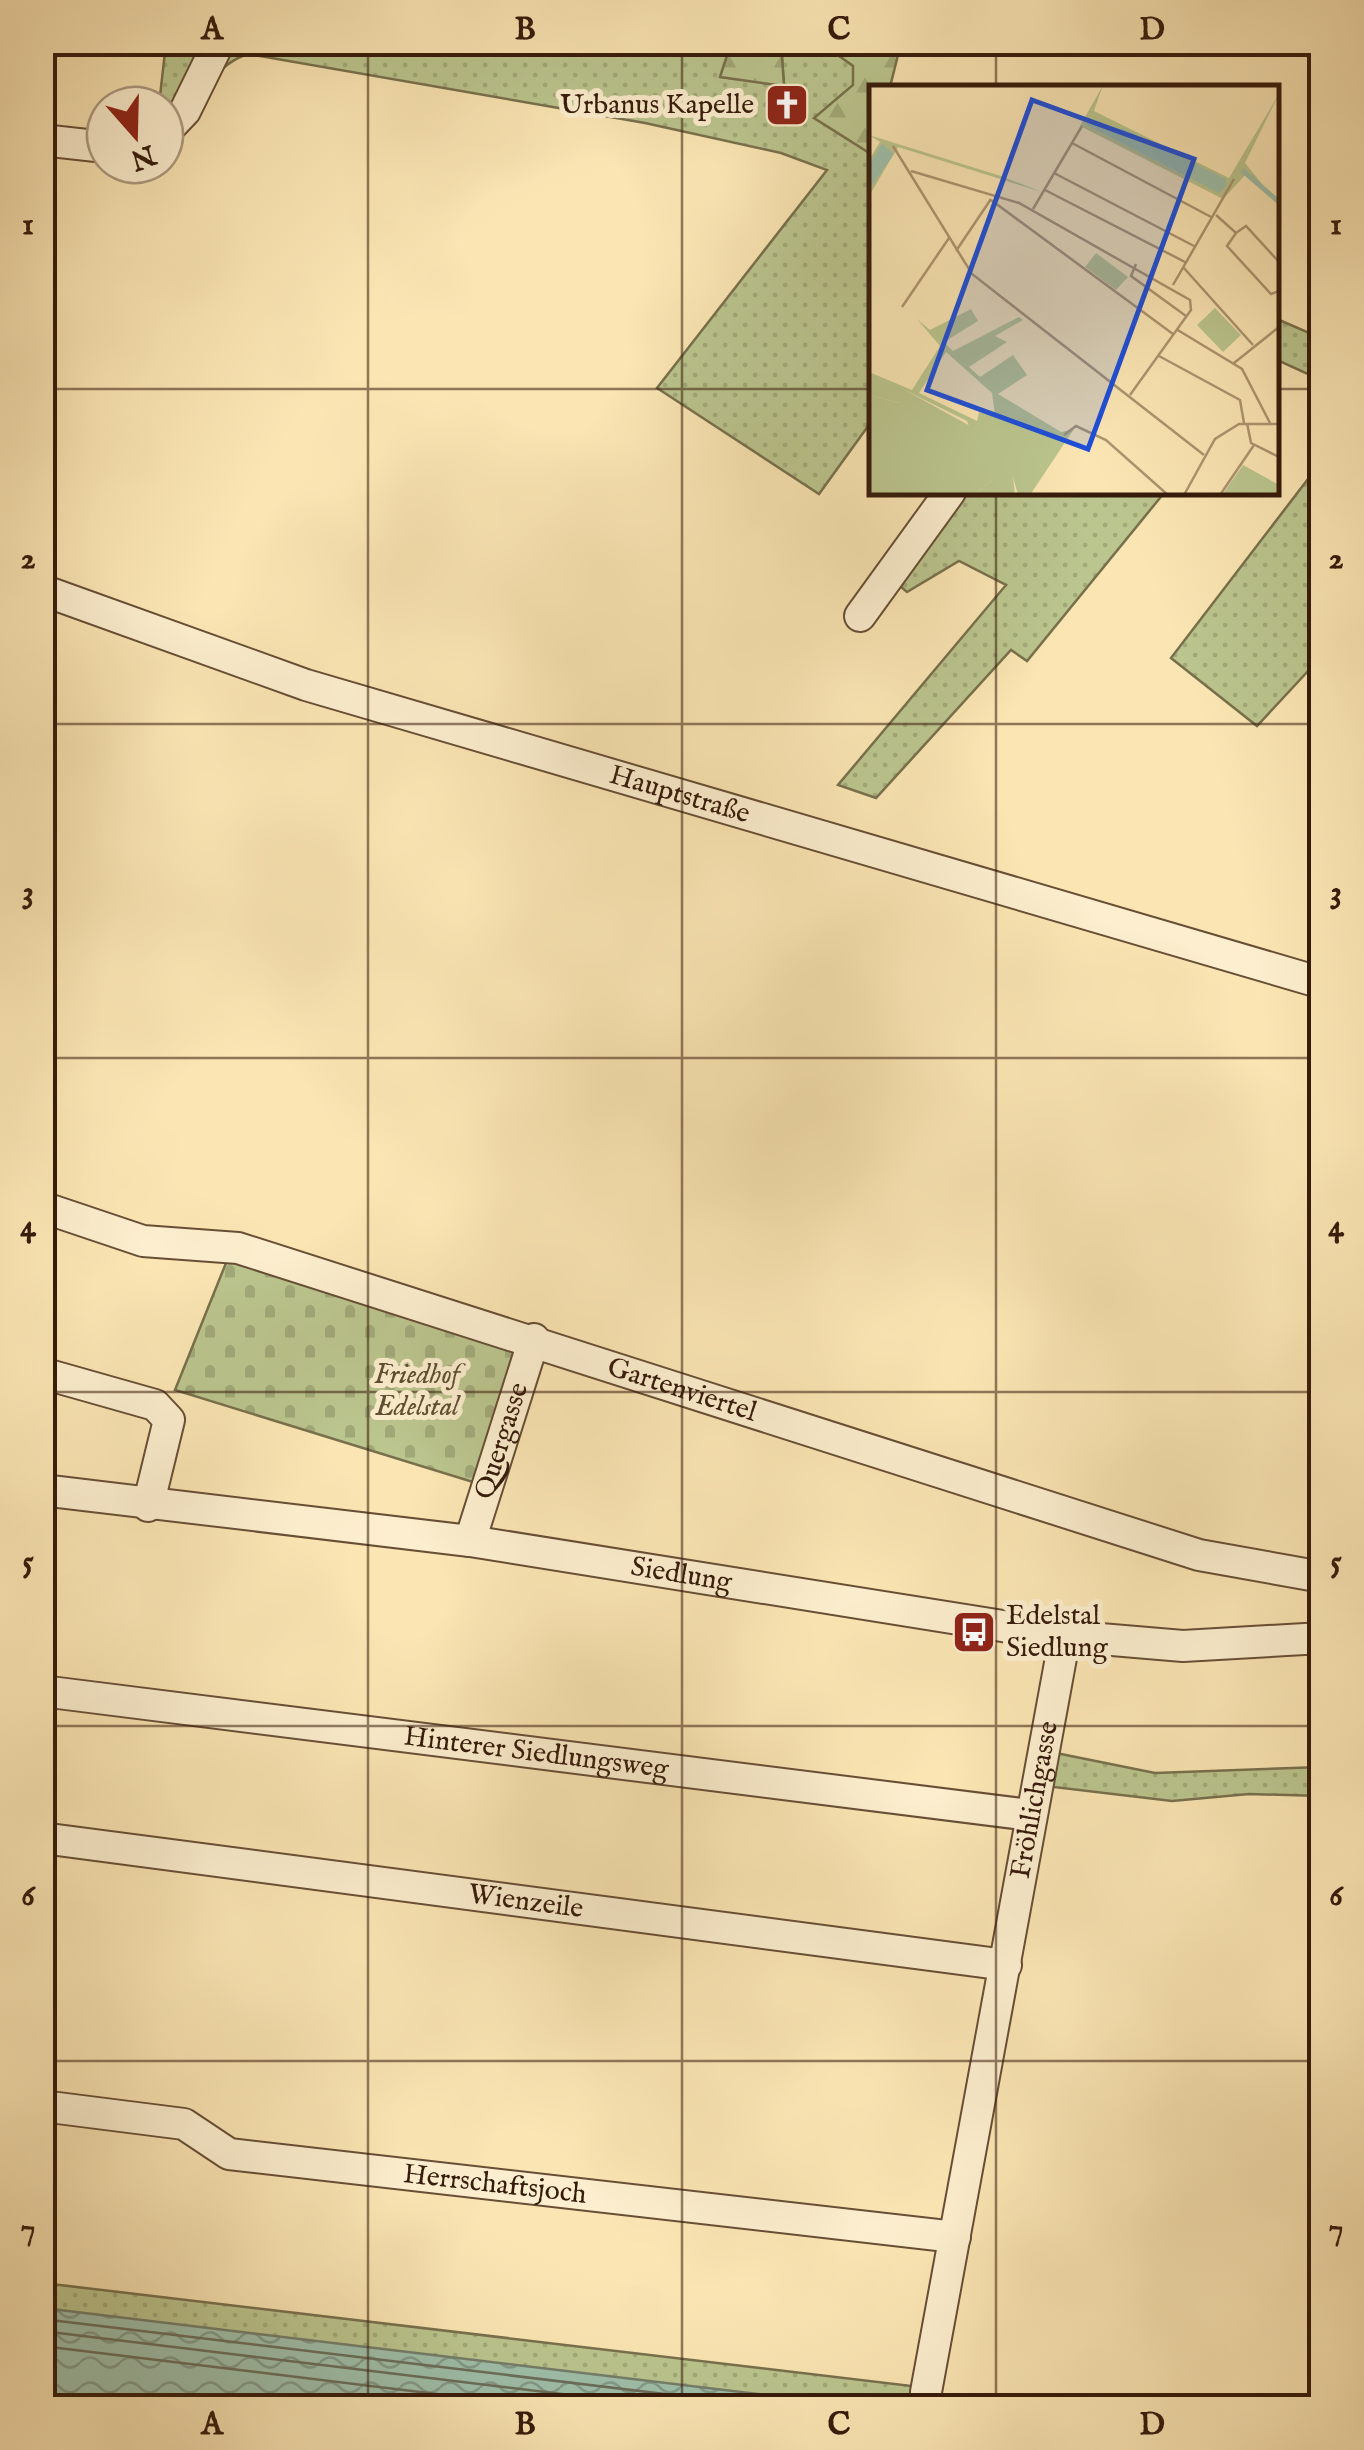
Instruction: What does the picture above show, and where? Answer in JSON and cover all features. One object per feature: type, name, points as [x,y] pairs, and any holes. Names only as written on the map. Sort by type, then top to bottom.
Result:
[{"type":"street","points":[[185,111],[219,42]]},
{"type":"street","points":[[42,140],[85,145]]},
{"type":"street","points":[[860,616],[948,495]]},
{"type":"street","name":"Hauptstraße","points":[[42,590],[306,685],[1322,983]]},
{"type":"street","name":"Gartenviertel","points":[[42,1206],[143,1240],[238,1248],[534,1339],[1199,1555],[1322,1576]]},
{"type":"street","name":"Quergasse","points":[[470,1541],[534,1339]]},
{"type":"street","points":[[42,1373],[155,1404],[170,1420],[148,1506]]},
{"type":"street","name":"Siedlung","points":[[42,1490],[148,1506],[470,1541],[724,1578],[1065,1636],[1183,1646],[1322,1638]]},
{"type":"street","name":"Fröhlichgasse","points":[[926,2392],[1065,1636]]},
{"type":"street","name":"Hinterer Siedlungsweg","points":[[42,1692],[1030,1815]]},
{"type":"street","name":"Wienzeile","points":[[42,1838],[1006,1965]]},
{"type":"street","name":"Herrschaftsjoch","points":[[42,2106],[184,2124],[229,2154],[955,2237]]},
{"type":"green space","points":[[166,43],[731,43],[721,77],[784,85],[781,43],[821,43],[854,66],[853,86],[815,118],[869,153],[869,425],[819,494],[657,388],[827,170],[781,153],[645,123],[248,54],[222,69],[185,127],[185,85],[161,85]]},
{"type":"green space","points":[[731,43],[781,43],[784,86],[720,77]]},
{"type":"green space","points":[[821,43],[901,43],[890,85],[869,85],[869,153],[814,118],[853,85],[853,66]]},
{"type":"green space","points":[[1279,320],[1321,338],[1321,380],[1279,361]]},
{"type":"green space","points":[[1321,462],[1321,657],[1257,726],[1171,658]]},
{"type":"green space","points":[[959,495],[1162,495],[1027,661],[1011,650],[876,798],[838,785],[1006,585],[959,561],[907,592],[894,581]]},
{"type":"green space","name":"Friedhof Edelstal","points":[[228,1258],[522,1349],[476,1483],[175,1390]]},
{"type":"green space","points":[[1051,1752],[1155,1773],[1321,1767],[1321,1796],[1249,1794],[1172,1801],[1045,1786]]},
{"type":"green space","points":[[43,2283],[937,2389],[934,2408],[43,2408]]},
{"type":"water","points":[[43,2308],[865,2407],[43,2407]]},
{"type":"place","name":"Urbanus Kapelle","points":[[787,105]]},
{"type":"place","name":"Edelstal Siedlung","points":[[974,1632]]}]
